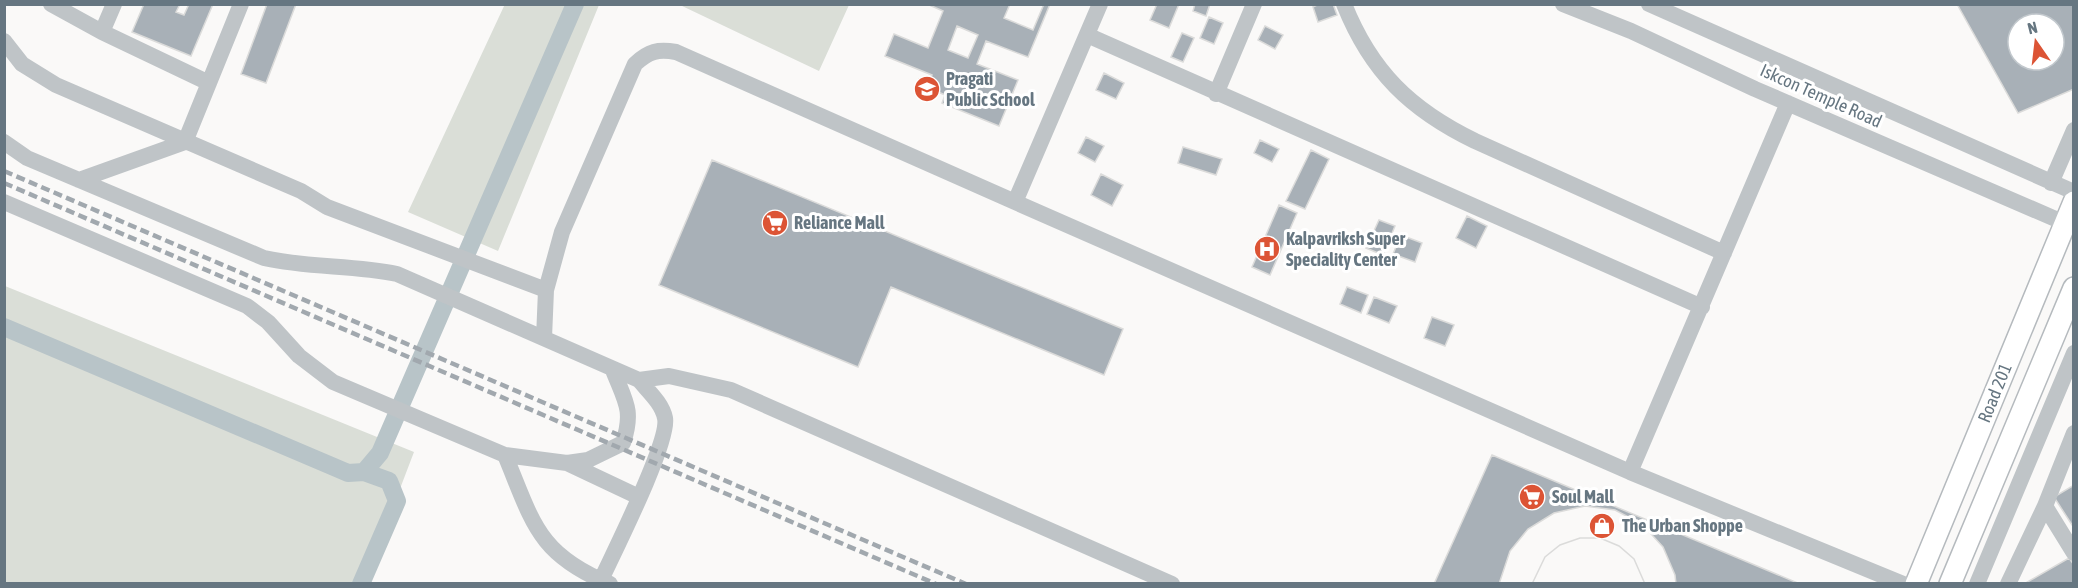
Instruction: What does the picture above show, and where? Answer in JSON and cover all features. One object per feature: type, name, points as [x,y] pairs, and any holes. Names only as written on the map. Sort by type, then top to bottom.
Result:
[{"type":"main road","name":"Road 201","points":[[1916,584],[2069,225],[2073,202]]},
{"type":"main road","name":"Road 201","points":[[1950,584],[2073,288]]},
{"type":"street","points":[[51,4],[102,32],[209,83]]},
{"type":"street","points":[[102,32],[114,4]]},
{"type":"street","points":[[79,180],[185,142],[242,4]]},
{"type":"street","points":[[1015,202],[1100,4]]},
{"type":"street","points":[[1216,94],[1254,4]]},
{"type":"street","points":[[1344,4],[1360,41],[1377,67],[1414,105],[1438,122],[1475,141],[1724,253]]},
{"type":"street","name":"Iskcon Temple Road","points":[[1563,4],[1631,31],[1788,103],[2069,225]]},
{"type":"street","name":"Iskcon Temple Road","points":[[1649,4],[2073,192]]},
{"type":"street","points":[[1087,35],[1702,307]]},
{"type":"street","points":[[4,40],[22,64],[56,85],[301,191],[327,207],[546,291]]},
{"type":"street","points":[[544,338],[546,291],[562,232],[635,64],[646,54],[660,49],[676,52],[1630,472],[1903,584]]},
{"type":"street","points":[[1630,472],[1788,103]]},
{"type":"street","points":[[2051,183],[2073,130]]},
{"type":"street","points":[[4,142],[27,158],[264,258],[291,264],[376,270],[397,274],[639,380],[669,376],[731,390],[1172,584]]},
{"type":"street","points":[[4,202],[247,306],[268,322],[317,372],[333,382],[505,455],[567,463],[588,460],[622,443],[629,413],[627,400],[613,370]]},
{"type":"street","points":[[1977,584],[2070,376],[2073,353]]},
{"type":"street","points":[[505,455],[542,540],[565,561],[606,582],[665,431],[665,418],[661,406],[639,380]]},
{"type":"street","points":[[2008,584],[2045,506],[2073,433]]},
{"type":"street","points":[[567,463],[639,497]]},
{"type":"street","points":[[2045,506],[2073,553]]},
{"type":"shaded area","points":[[505,4],[599,5],[498,251],[408,212]]},
{"type":"shaded area","points":[[680,5],[849,5],[819,71]]},
{"type":"shaded area","points":[[5,286],[414,452],[364,583],[5,583]]},
{"type":"building","points":[[144,4],[180,4],[176,12],[184,15],[189,4],[213,4],[191,56],[132,32]]},
{"type":"building","points":[[267,4],[296,4],[266,83],[241,74]]},
{"type":"building","points":[[927,4],[1010,4],[1004,18],[1033,30],[1044,4],[1050,4],[1028,57],[986,41],[977,64],[1018,80],[999,126],[942,103],[945,95],[927,87],[932,75],[885,56],[894,34],[928,48],[943,11]],"holes":[[[957,26],[978,35],[968,58],[948,50]]]},
{"type":"building","points":[[1157,4],[1179,4],[1169,28],[1150,20]]},
{"type":"building","points":[[1195,4],[1210,4],[1206,16],[1193,11]]},
{"type":"building","points":[[1319,4],[1333,4],[1337,15],[1318,22],[1313,7]]},
{"type":"building","points":[[1957,4],[2074,4],[2074,89],[2018,113]]},
{"type":"building","points":[[1209,17],[1223,23],[1214,44],[1200,38]]},
{"type":"building","points":[[1265,26],[1283,35],[1275,49],[1258,40]]},
{"type":"building","points":[[1182,33],[1194,38],[1183,62],[1171,57]]},
{"type":"building","points":[[1104,73],[1124,83],[1116,99],[1096,90]]},
{"type":"building","points":[[1086,137],[1104,146],[1095,162],[1078,153]]},
{"type":"building","points":[[1260,140],[1279,149],[1272,162],[1254,153]]},
{"type":"building","points":[[1183,147],[1222,159],[1216,175],[1178,163]]},
{"type":"building","points":[[1311,150],[1329,159],[1305,209],[1286,201]]},
{"type":"building","name":"Reliance Mall","points":[[712,160],[1123,329],[1104,375],[891,287],[858,367],[659,285]]},
{"type":"building","points":[[1101,174],[1123,185],[1112,206],[1091,195]]},
{"type":"building","points":[[1279,205],[1297,213],[1270,275],[1252,267]]},
{"type":"building","points":[[1467,216],[1487,226],[1476,248],[1456,238]]},
{"type":"building","points":[[1379,220],[1395,226],[1383,255],[1366,248]]},
{"type":"building","points":[[1401,235],[1422,243],[1415,262],[1393,254]]},
{"type":"building","points":[[1347,287],[1368,295],[1361,313],[1340,304]]},
{"type":"building","points":[[1374,297],[1397,306],[1389,323],[1367,314]]},
{"type":"building","points":[[1432,317],[1454,325],[1445,346],[1424,338]]},
{"type":"building","name":"Soul Mall","points":[[1492,455],[1800,584],[1645,584],[1634,559],[1619,546],[1600,538],[1580,538],[1560,545],[1545,557],[1532,584],[1434,584]]},
{"type":"building","points":[[2074,485],[2074,528],[2054,497]]},
{"type":"building","points":[[1585,506],[1615,510],[1642,524],[1663,547],[1675,575],[1676,584],[1645,584],[1634,559],[1619,546],[1600,538],[1580,538],[1560,545],[1545,557],[1532,584],[1499,584],[1510,551],[1528,529],[1554,513]]},
{"type":"building","points":[[2069,558],[2074,565],[2074,584],[2024,584]]},
{"type":"waterway","points":[[4,327],[348,473],[364,472],[380,453],[575,4]]},
{"type":"waterway","points":[[361,584],[397,501],[389,481],[364,472]]},
{"type":"railway","points":[[4,171],[966,584]]},
{"type":"railway","points":[[4,183],[936,584]]},
{"type":"place","name":"Pragati Public School","points":[[927,89]]},
{"type":"place","name":"Reliance Mall","points":[[775,223]]},
{"type":"place","name":"Kalpavriksh Super Speciality Center","points":[[1267,249]]},
{"type":"place","name":"Soul Mall","points":[[1532,497]]},
{"type":"place","name":"The Urban Shoppe","points":[[1602,526]]}]
